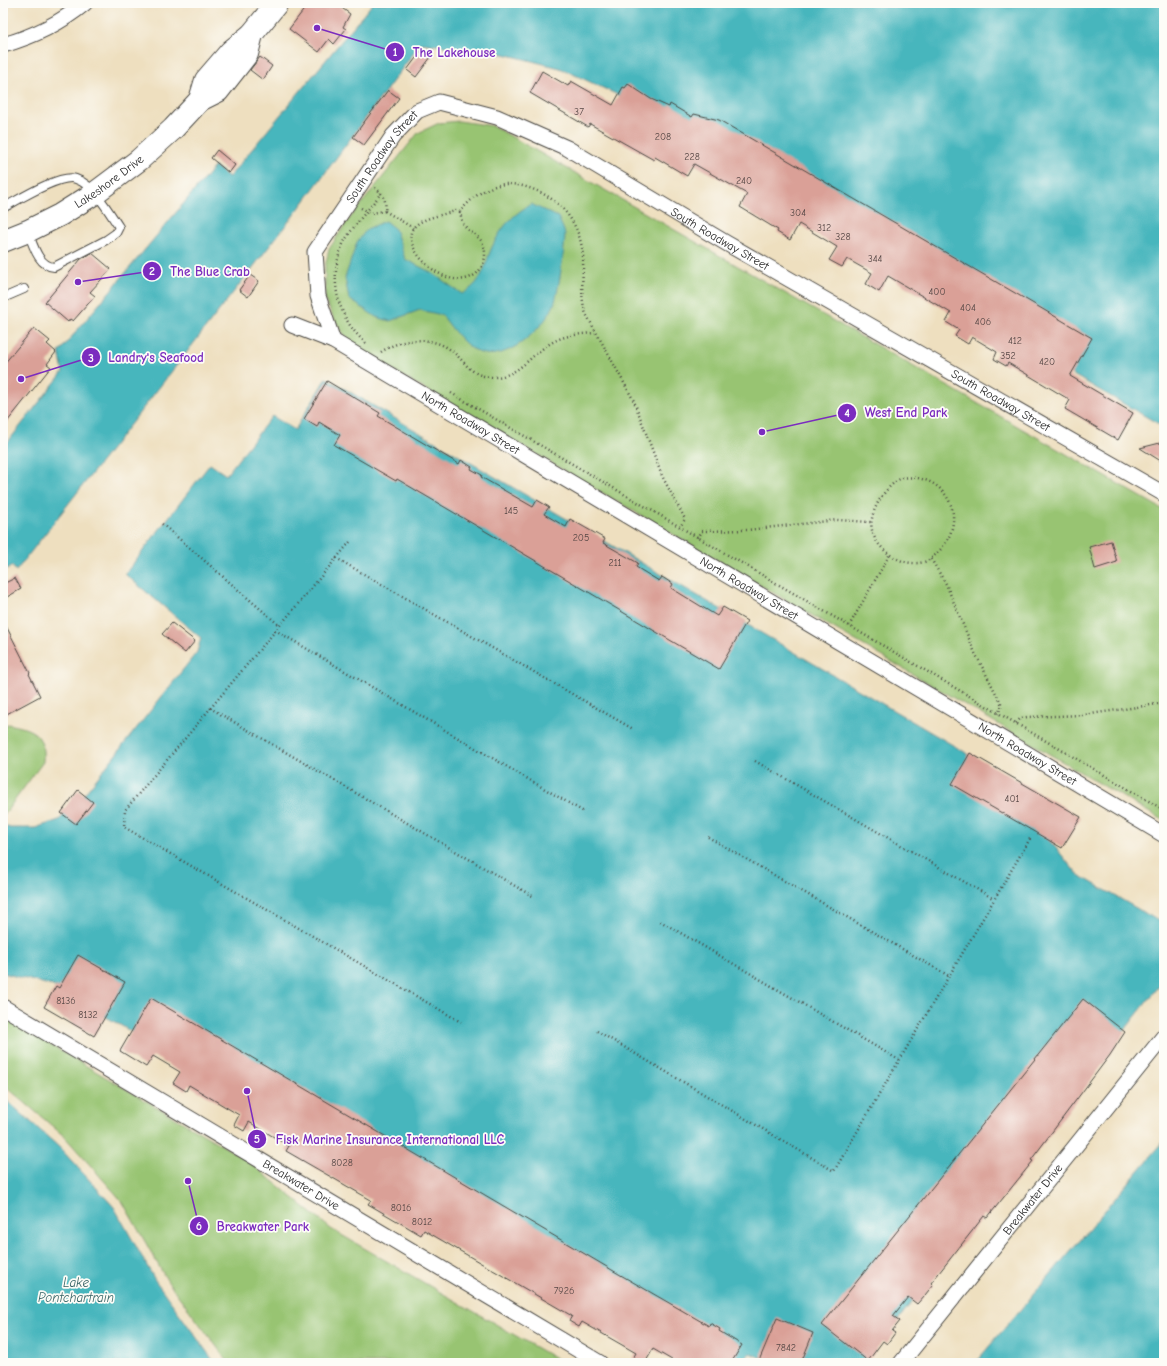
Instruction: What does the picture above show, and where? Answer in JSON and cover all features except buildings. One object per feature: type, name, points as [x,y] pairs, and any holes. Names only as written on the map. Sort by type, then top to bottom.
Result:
[{"type":"street","points":[[3,45],[41,31],[85,3]]},
{"type":"street","name":"Lakeshore Drive","points":[[3,241],[28,231],[95,193],[139,160],[173,129],[200,100],[218,91],[247,54],[252,34],[277,3]]},
{"type":"street","name":"South Roadway Street","points":[[333,341],[318,296],[315,252],[393,136],[417,111],[439,102],[497,117],[567,148],[733,247],[1164,494]]},
{"type":"street","name":"North Roadway Street","points":[[292,325],[333,341],[1164,835]]},
{"type":"street","name":"Breakwater Drive","points":[[3,1007],[600,1363]]},
{"type":"street","name":"Breakwater Drive","points":[[901,1363],[1164,1036]]},
{"type":"lane","points":[[3,208],[65,178],[77,179],[95,193],[119,227],[116,233],[106,240],[54,267],[44,263],[37,254],[28,231]]},
{"type":"lane","points":[[3,298],[24,289]]},
{"type":"path","points":[[364,179],[381,193],[385,203],[386,212]]},
{"type":"path","points":[[460,212],[478,195],[487,189],[505,184],[532,188],[556,200],[570,218],[579,238],[583,255],[583,305],[595,333],[622,377],[637,409],[662,476],[686,519],[680,527]]},
{"type":"path","points":[[371,346],[356,333],[345,318],[338,296],[336,266],[345,242],[381,193]]},
{"type":"path","points":[[350,199],[367,212],[376,214],[386,212],[413,228]]},
{"type":"path","points":[[455,211],[460,212],[463,223],[479,237],[484,248],[485,260],[477,274],[463,280],[450,278],[427,265],[414,246],[412,236],[413,228],[426,219],[438,217],[455,211]]},
{"type":"path","points":[[381,352],[388,347],[405,341],[434,342],[452,351],[473,372],[482,376],[497,377],[511,374],[522,367],[537,352],[559,339],[595,333]]},
{"type":"path","points":[[376,349],[388,356]]},
{"type":"path","points":[[449,392],[1164,810]]},
{"type":"path","points":[[913,478],[924,479],[934,483],[950,501],[954,522],[947,541],[931,559],[922,563],[913,563],[897,559],[880,546],[875,538],[871,522],[879,501],[888,487],[897,480],[913,478]]},
{"type":"path","points":[[698,538],[702,531],[747,530],[837,520],[871,522]]},
{"type":"path","points":[[162,524],[279,625]]},
{"type":"path","points":[[350,542],[125,810],[124,827],[461,1022]]},
{"type":"path","points":[[849,626],[890,554]]},
{"type":"path","points":[[336,558],[634,729]]},
{"type":"path","points":[[931,559],[946,584],[975,653],[1002,705],[998,714]]},
{"type":"path","points":[[275,630],[584,812]]},
{"type":"path","points":[[1016,724],[1021,718],[1027,717],[1084,715],[1164,703]]},
{"type":"path","points":[[210,708],[534,897]]},
{"type":"path","points":[[755,761],[994,899]]},
{"type":"path","points":[[708,837],[949,976]]},
{"type":"path","points":[[597,1031],[834,1171],[1031,837]]},
{"type":"path","points":[[660,921],[899,1060]]},
{"type":"green space","points":[[459,121],[493,126],[1164,510],[1164,821],[363,353],[345,336],[334,319],[325,299],[325,267],[329,249],[346,223],[418,133],[439,123]]},
{"type":"green space","points":[[8,724],[25,728],[36,734],[42,745],[43,762],[3,816],[3,728]]},
{"type":"green space","points":[[3,1017],[247,1160],[331,1229],[563,1363],[229,1363],[168,1282],[122,1201],[65,1137],[3,1084]]},
{"type":"water","points":[[373,3],[1163,3],[1164,427],[1075,376],[678,128],[616,94],[560,68],[504,54],[421,43],[300,207],[16,571],[12,566],[3,571],[3,448],[63,372],[59,352],[215,166],[229,177]]},
{"type":"water","points":[[531,204],[558,217],[565,234],[563,260],[555,301],[548,316],[532,335],[511,349],[500,353],[489,354],[478,352],[462,340],[442,315],[420,310],[390,321],[376,317],[349,299],[345,278],[357,242],[367,229],[385,221],[395,229],[405,259],[432,273],[462,294],[476,284],[480,278],[490,251],[505,225],[514,216]]},
{"type":"water","points":[[326,378],[968,754],[1056,848],[1077,874],[1164,924],[1164,980],[864,1363],[772,1363],[750,1353],[742,1363],[701,1363],[53,986],[3,973],[3,825],[10,828],[35,828],[59,820],[86,792],[197,652],[201,638],[125,574],[210,464],[226,475],[272,416],[295,430]]},
{"type":"water","name":"Lake Pontchartrain","points":[[3,1097],[59,1147],[114,1207],[155,1280],[215,1363],[3,1363]]},
{"type":"water","points":[[1164,1141],[1164,1363],[975,1363]]},
{"type":"place","name":"The Lakehouse","points":[[317,28]]},
{"type":"place","name":"The Blue Crab","points":[[78,282]]},
{"type":"place","name":"Landry's Seafood","points":[[21,379]]},
{"type":"place","name":"West End Park","points":[[762,432]]},
{"type":"place","name":"Fisk Marine Insurance International LLC","points":[[247,1091]]},
{"type":"place","name":"Breakwater Park","points":[[188,1181]]}]
